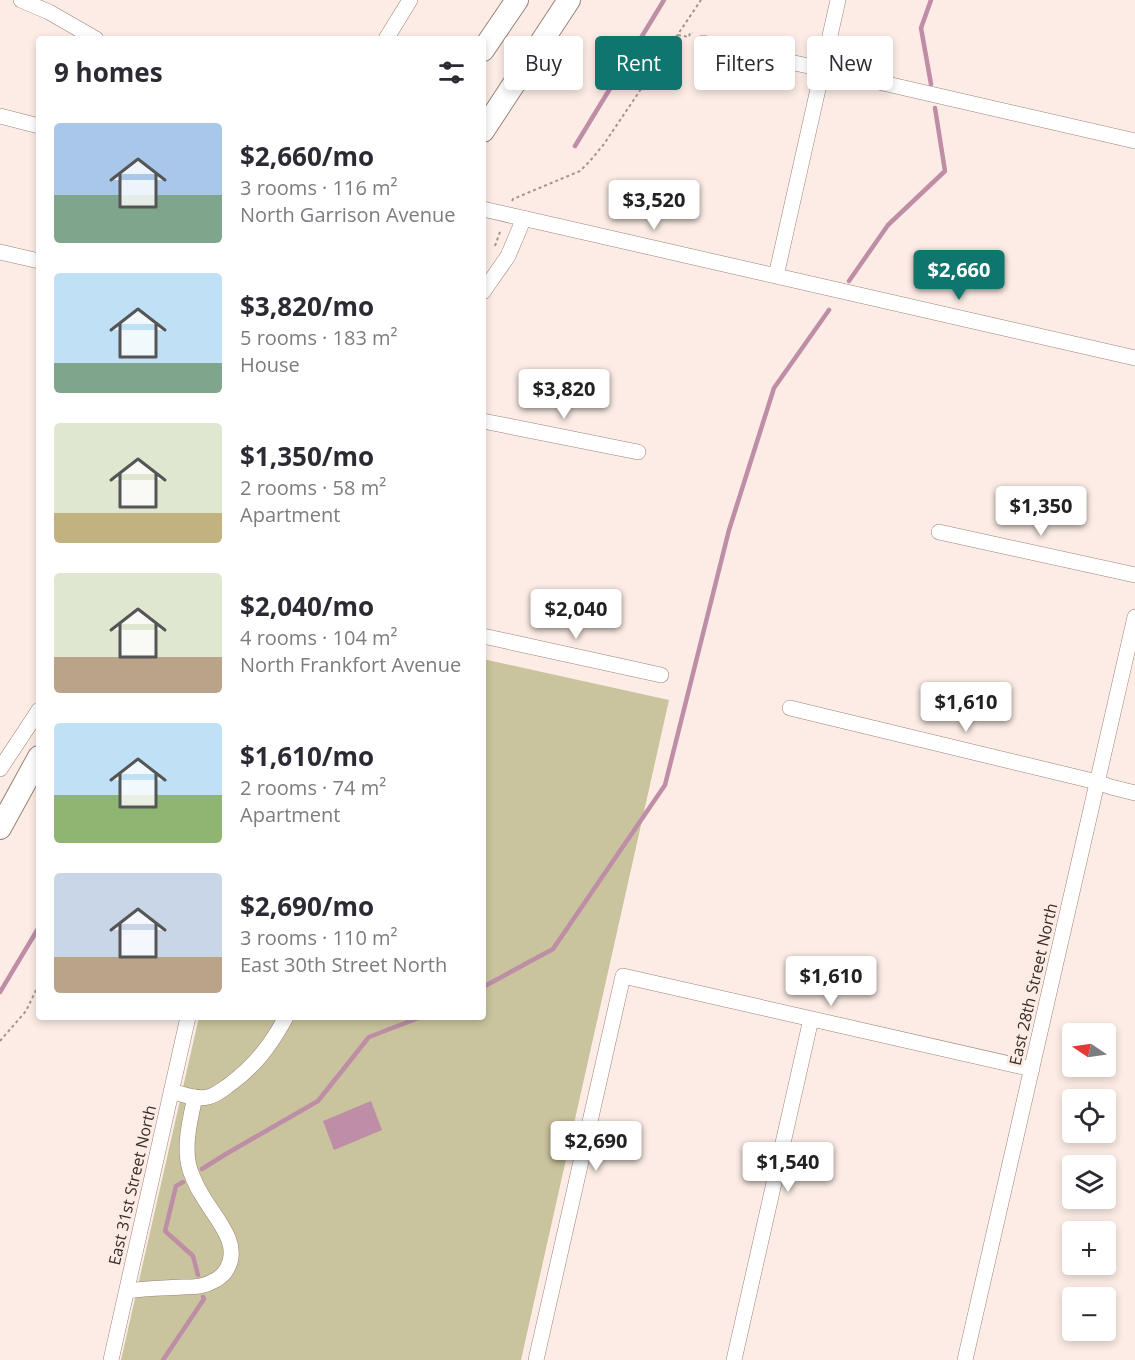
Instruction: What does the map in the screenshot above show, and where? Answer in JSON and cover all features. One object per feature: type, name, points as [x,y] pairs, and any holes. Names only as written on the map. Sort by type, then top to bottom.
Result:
[{"type":"highway","points":[[486,46],[517,0]]},
{"type":"highway","points":[[486,126],[570,0]]},
{"type":"highway","points":[[0,828],[36,762]]},
{"type":"highway","points":[[0,846],[36,791]]},
{"type":"street","points":[[21,0],[49,12],[91,36]]},
{"type":"street","points":[[388,36],[410,0]]},
{"type":"street","points":[[830,36],[838,0]]},
{"type":"street","points":[[893,85],[1135,141]]},
{"type":"street","points":[[776,276],[817,90]]},
{"type":"street","points":[[0,116],[36,125]]},
{"type":"street","points":[[486,210],[1135,358]]},
{"type":"street","points":[[486,288],[508,256],[524,218]]},
{"type":"street","points":[[0,252],[36,260]]},
{"type":"street","points":[[486,422],[638,452]]},
{"type":"street","points":[[939,532],[1135,575]]},
{"type":"street","name":"East 28th Street North","points":[[965,1360],[1135,617]]},
{"type":"street","points":[[486,637],[661,675]]},
{"type":"street","points":[[790,708],[1135,793]]},
{"type":"street","points":[[0,769],[36,715]]},
{"type":"street","points":[[536,1360],[623,976],[1032,1070]]},
{"type":"street","points":[[734,1360],[810,1019]]},
{"type":"street","name":"East 31st Street North","points":[[111,1360],[187,1020]]},
{"type":"street","points":[[171,1091],[195,1097],[214,1095],[243,1075],[267,1050],[284,1020]]},
{"type":"street","points":[[127,1291],[200,1286],[215,1281],[229,1267],[232,1257],[228,1236],[201,1193],[190,1170],[188,1137],[195,1097]]},
{"type":"path","points":[[495,252],[495,245],[513,199],[580,171],[590,161],[604,144],[701,0]]},
{"type":"path","points":[[0,1041],[26,1011],[36,990]]},
{"type":"shaded area","points":[[486,660],[669,700],[521,1360],[121,1360],[198,1020],[486,1020]]},
{"type":"shaded area","points":[[371,1101],[382,1130],[334,1150],[323,1121]]},
{"type":"waterway","points":[[575,146],[664,0]]},
{"type":"waterway","points":[[931,0],[921,28],[931,84]]},
{"type":"waterway","points":[[849,281],[888,225],[945,171],[935,108]]},
{"type":"waterway","points":[[486,985],[553,949],[665,785],[729,530],[774,388],[829,310]]},
{"type":"waterway","points":[[0,992],[36,932]]},
{"type":"waterway","points":[[202,1169],[318,1101],[369,1037],[413,1020]]},
{"type":"waterway","points":[[183,1182],[176,1186],[165,1231],[193,1256],[198,1275]]},
{"type":"waterway","points":[[163,1360],[204,1299],[203,1297]]}]
